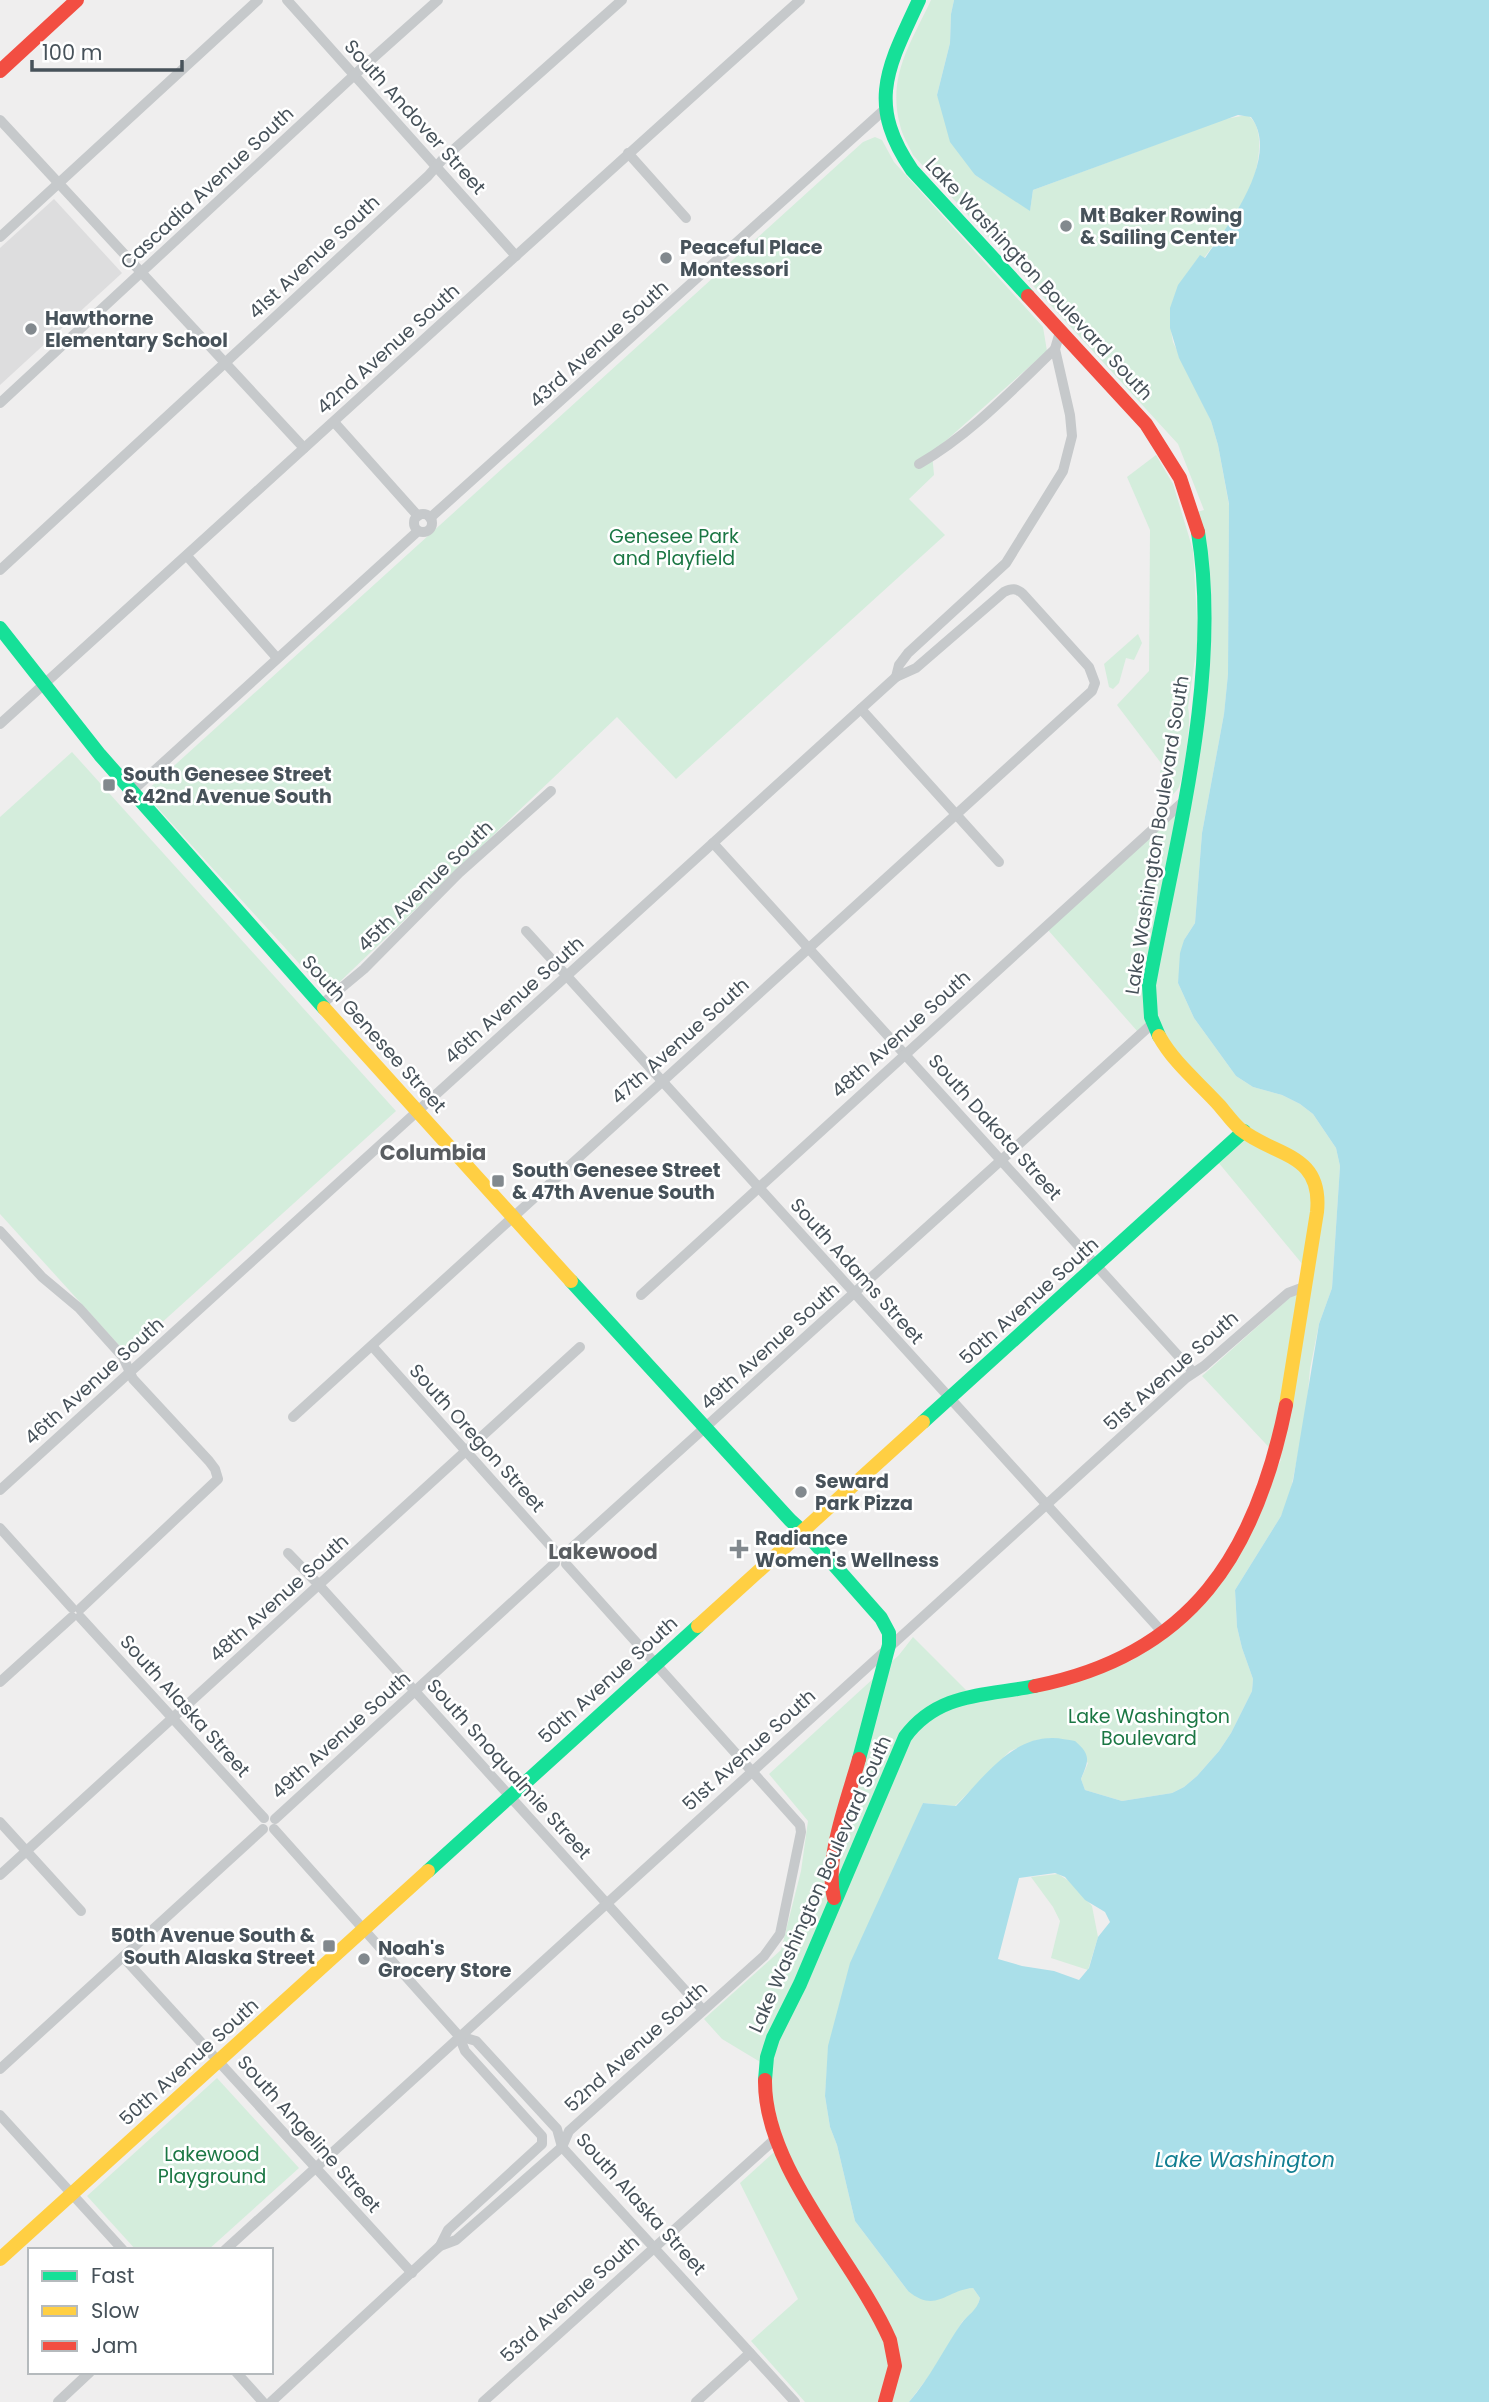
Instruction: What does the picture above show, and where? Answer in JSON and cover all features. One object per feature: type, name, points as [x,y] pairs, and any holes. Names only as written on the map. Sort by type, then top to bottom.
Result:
[{"type":"street","points":[[0,71],[77,0]]},
{"type":"street","points":[[0,237],[258,0]]},
{"type":"street","name":"South Andover Street","points":[[287,0],[516,257]]},
{"type":"street","name":"Cascadia Avenue South","points":[[0,403],[438,0]]},
{"type":"street","name":"41st Avenue South","points":[[0,570],[436,167],[622,0]]},
{"type":"street","name":"42nd Avenue South","points":[[0,724],[800,0]]},
{"type":"street","name":"Lake Washington Boulevard South","points":[[886,2402],[896,2367],[894,2347],[786,2163],[775,2139],[765,2096],[768,2055],[776,2032],[902,1745],[916,1723],[927,1713],[950,1701],[1049,1685],[1132,1655],[1164,1633],[1192,1608],[1224,1570],[1264,1495],[1283,1429],[1317,1208],[1313,1181],[1302,1163],[1287,1152],[1244,1132],[1171,1053],[1153,1023],[1149,1003],[1149,985],[1195,739],[1204,651],[1206,611],[1203,564],[1194,516],[1181,479],[1146,424],[900,156],[890,138],[884,110],[887,83],[894,56],[919,0]]},
{"type":"street","name":"43rd Avenue South","points":[[430,518],[884,110]]},
{"type":"street","points":[[0,120],[304,448]]},
{"type":"street","points":[[628,153],[686,218]]},
{"type":"street","name":"46th Avenue South","points":[[895,677],[908,653],[1006,563],[1063,471],[1072,436],[1055,349],[1060,332]]},
{"type":"street","points":[[919,464],[944,450],[965,433],[1055,349]]},
{"type":"street","points":[[334,422],[418,516]]},
{"type":"street","points":[[132,791],[418,531],[422,532],[430,527],[430,518],[418,516]]},
{"type":"street","points":[[418,516],[414,524],[418,531]]},
{"type":"street","points":[[187,556],[277,658]]},
{"type":"street","name":"46th Avenue South","points":[[0,1490],[895,677],[916,668],[1004,592],[1010,588],[1023,594],[1089,667],[1095,682],[1092,691]]},
{"type":"street","name":"South Genesee Street","points":[[0,628],[29,661],[98,753],[416,1111],[875,1611],[889,1633],[889,1645]]},
{"type":"street","name":"47th Avenue South","points":[[293,1417],[1092,691]]},
{"type":"street","points":[[861,709],[999,862]]},
{"type":"street","name":"45th Avenue South","points":[[322,1004],[364,969],[459,873],[551,791]]},
{"type":"street","name":"48th Avenue South","points":[[641,1295],[1185,800]]},
{"type":"street","name":"South Dakota Street","points":[[713,843],[1192,1372]]},
{"type":"street","name":"South Adams Street","points":[[526,931],[1164,1633]]},
{"type":"street","name":"49th Avenue South","points":[[0,2068],[1153,1023]]},
{"type":"street","name":"50th Avenue South","points":[[0,2259],[1244,1132]]},
{"type":"street","points":[[0,1231],[42,1277],[79,1308],[123,1357],[129,1374],[209,1461],[218,1479],[0,1682]]},
{"type":"street","name":"51st Avenue South","points":[[227,2248],[1192,1372],[1204,1366],[1287,1293],[1304,1287]]},
{"type":"street","name":"South Oregon Street","points":[[372,1346],[796,1818],[800,1825],[800,1839]]},
{"type":"street","name":"48th Avenue South","points":[[0,1874],[580,1348]]},
{"type":"street","name":"South Alaska Street","points":[[0,1528],[459,2036],[465,2051],[542,2136],[542,2144]]},
{"type":"street","name":"South Snoqualmie Street","points":[[288,1553],[703,2010]]},
{"type":"street","points":[[834,1898],[831,1887],[832,1859],[889,1645]]},
{"type":"street","points":[[0,1822],[81,1911]]},
{"type":"street","name":"52nd Avenue South","points":[[440,2246],[456,2240],[562,2147],[569,2131],[764,1956],[777,1941],[782,1926],[800,1839]]},
{"type":"street","name":"South Angeline Street","points":[[123,1957],[412,2273]]},
{"type":"street","name":"South Alaska Street","points":[[459,2036],[476,2041],[557,2129],[562,2147],[795,2402]]},
{"type":"street","points":[[0,2115],[121,2248]]},
{"type":"street","name":"53rd Avenue South","points":[[483,2402],[775,2139]]},
{"type":"street","name":"52nd Avenue South","points":[[271,2402],[412,2273],[440,2246],[448,2230],[542,2144]]},
{"type":"street","points":[[696,2402],[750,2353]]},
{"type":"street","points":[[58,2402],[88,2374]]},
{"type":"street","points":[[238,2374],[263,2402]]},
{"type":"shaded area","name":"Hawthorne Elementary School","points":[[54,199],[122,273],[0,385],[0,248]]},
{"type":"green space","name":"Lake Washington Boulevard","points":[[931,0],[954,0],[950,43],[937,95],[975,175],[1030,210],[1033,190],[1225,119],[1247,115],[1257,129],[1258,162],[1250,191],[1229,226],[1204,258],[1200,256],[1179,286],[1171,316],[1173,342],[1211,421],[1229,505],[1228,674],[1224,714],[1202,833],[1195,923],[1184,940],[1178,983],[1194,1018],[1236,1076],[1253,1087],[1282,1095],[1313,1114],[1336,1148],[1340,1166],[1332,1288],[1319,1324],[1310,1369],[1306,1413],[1289,1499],[1235,1590],[1237,1627],[1253,1679],[1252,1691],[1231,1733],[1197,1776],[1172,1793],[1122,1801],[1085,1790],[1081,1779],[1088,1763],[1062,1740],[1053,1738],[1037,1740],[1010,1751],[955,1806],[923,1803],[827,2068],[825,2096],[830,2127],[837,2145],[855,2221],[908,2291],[973,2288],[980,2298],[977,2308],[962,2322],[938,2364],[909,2402],[805,2402],[751,2341],[798,2299],[740,2183],[783,2144],[771,2093],[772,2069],[722,2039],[704,2019],[781,1950],[801,1871],[808,1821],[769,1774],[899,1655],[913,1637],[976,1700],[1131,1661],[1172,1633],[1196,1611],[1281,1460],[1202,1376],[1313,1277],[1218,1162],[1242,1124],[1183,1061],[1164,1032],[1158,1017],[1138,1032],[1048,930],[1190,797],[1209,630],[1197,512],[1204,510],[1178,444],[913,155],[901,129],[897,91],[903,60]]},
{"type":"green space","name":"Genesee Park and Playfield","points":[[875,137],[882,140],[894,162],[1043,327],[1047,351],[932,453],[934,475],[909,499],[945,535],[676,779],[617,717],[327,994],[144,793],[863,142]]},
{"type":"green space","points":[[1156,455],[1173,484],[1193,550],[1198,638],[1183,771],[1179,787],[1168,799],[1160,771],[1164,767],[1117,705],[1149,671],[1150,530],[1127,477]]},
{"type":"green space","points":[[1138,634],[1142,643],[1134,660],[1126,658],[1119,683],[1113,689],[1109,687],[1104,664]]},
{"type":"green space","points":[[72,752],[396,1111],[127,1354],[0,1214],[0,817]]},
{"type":"green space","points":[[1058,1874],[1069,1881],[1092,1906],[1098,1937],[1088,1970],[1051,1958],[1060,1921],[1031,1877]]},
{"type":"green space","name":"Lakewood Playground","points":[[217,2078],[299,2168],[210,2248],[134,2248],[87,2196]]},
{"type":"water","name":"Lake Washington","points":[[954,0],[1489,0],[1489,2402],[909,2402],[980,2298],[973,2288],[934,2301],[918,2298],[908,2291],[855,2221],[837,2145],[830,2127],[825,2096],[828,2046],[850,1963],[923,1803],[956,1806],[987,1772],[1011,1752],[1024,1744],[1053,1738],[1075,1741],[1084,1750],[1087,1762],[1081,1779],[1085,1790],[1122,1801],[1172,1793],[1197,1776],[1231,1733],[1252,1691],[1253,1679],[1237,1627],[1235,1590],[1281,1516],[1293,1481],[1319,1324],[1332,1288],[1340,1166],[1336,1148],[1313,1114],[1282,1095],[1253,1087],[1236,1076],[1194,1018],[1178,983],[1180,953],[1184,940],[1195,923],[1202,833],[1224,714],[1228,674],[1229,504],[1211,421],[1179,358],[1170,328],[1170,308],[1178,285],[1200,255],[1205,258],[1238,210],[1256,171],[1260,151],[1259,133],[1251,117],[1238,115],[1033,190],[1030,211],[975,175],[950,142],[937,95],[950,43]],"holes":[[[1055,1873],[1065,1877],[1085,1900],[1105,1912],[1110,1922],[1098,1937],[1089,1968],[1079,1980],[1054,1971],[998,1959],[1019,1878]]]},
{"type":"traffic: fast","points":[[919,0],[891,66],[886,104],[889,125],[912,170],[1028,296]]},
{"type":"traffic: fast","points":[[1159,1036],[1151,1017],[1149,985],[1182,817],[1200,701],[1204,587],[1198,532]]},
{"type":"traffic: fast","points":[[0,628],[100,755],[324,1008]]},
{"type":"traffic: fast","points":[[923,1422],[1244,1131]]},
{"type":"traffic: fast","points":[[571,1281],[881,1618],[889,1633],[889,1645],[859,1759]]},
{"type":"traffic: fast","points":[[428,1871],[698,1626]]},
{"type":"traffic: fast","points":[[765,2080],[767,2057],[773,2038],[800,1984],[905,1737],[932,1711],[948,1704],[964,1698],[1035,1686]]},
{"type":"traffic: slow","points":[[324,1008],[571,1281]]},
{"type":"traffic: slow","points":[[1159,1036],[1179,1064],[1240,1129],[1294,1158],[1305,1167],[1317,1192],[1317,1212],[1286,1405]]},
{"type":"traffic: slow","points":[[698,1626],[923,1422]]},
{"type":"traffic: slow","points":[[0,2259],[428,1871]]},
{"type":"traffic: jam","points":[[0,71],[77,0]]},
{"type":"traffic: jam","points":[[1028,296],[1146,424],[1180,478],[1198,532]]},
{"type":"traffic: jam","points":[[1035,1686],[1090,1671],[1136,1650],[1176,1622],[1208,1589],[1235,1551],[1256,1507],[1273,1458],[1286,1405]]},
{"type":"traffic: jam","points":[[834,1898],[832,1866],[835,1848],[859,1759]]},
{"type":"traffic: jam","points":[[765,2080],[769,2113],[779,2147],[795,2180],[856,2278],[890,2340],[895,2366],[885,2402]]},
{"type":"place","name":"Mt Baker Rowing & Sailing Center","points":[[1066,226]]},
{"type":"place","name":"Peaceful Place Montessori","points":[[666,258]]},
{"type":"place","name":"Hawthorne Elementary School","points":[[31,329]]},
{"type":"place","name":"South Genesee Street & 42nd Avenue South","points":[[109,785]]},
{"type":"place","name":"South Genesee Street & 47th Avenue South","points":[[498,1181]]},
{"type":"place","name":"Seward Park Pizza","points":[[801,1492]]},
{"type":"place","name":"Radiance Women's Wellness","points":[[739,1549]]},
{"type":"place","name":"50th Avenue South & South Alaska Street","points":[[329,1946]]},
{"type":"place","name":"Noah's Grocery Store","points":[[364,1959]]},
{"type":"district","name":"Columbia","points":[[433,1152]]},
{"type":"district","name":"Lakewood","points":[[603,1551]]}]
